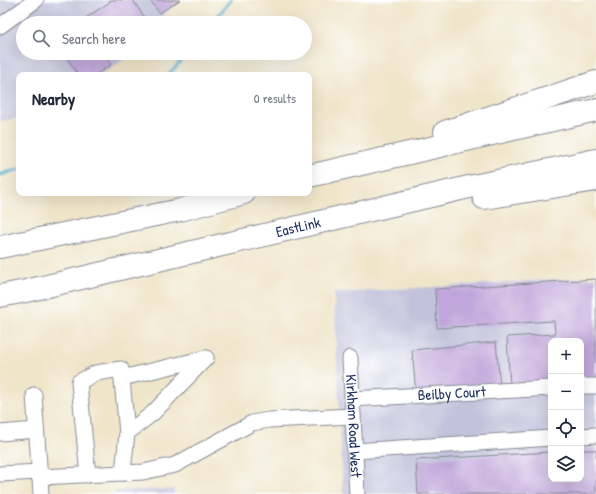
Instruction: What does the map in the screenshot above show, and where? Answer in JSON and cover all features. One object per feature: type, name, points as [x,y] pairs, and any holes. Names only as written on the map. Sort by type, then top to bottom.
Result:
[{"type":"highway","points":[[340,168],[523,105],[596,82]]},
{"type":"highway","points":[[312,175],[596,110]]},
{"type":"highway","name":"EastLink","points":[[0,296],[469,187],[596,160]]},
{"type":"highway","points":[[26,291],[473,200],[596,180]]},
{"type":"highway","points":[[0,247],[180,210],[233,196]]},
{"type":"street","points":[[0,26],[36,0]]},
{"type":"street","points":[[122,378],[206,358],[153,413],[127,432]]},
{"type":"street","name":"Kirkham Road West","points":[[350,358],[357,494]]},
{"type":"street","points":[[88,474],[79,382],[96,373],[121,369],[127,432],[123,473]]},
{"type":"street","points":[[584,386],[596,386]]},
{"type":"street","name":"Beilby Court","points":[[352,399],[548,388]]},
{"type":"street","points":[[34,395],[41,494]]},
{"type":"street","points":[[0,474],[88,474],[143,472],[175,465],[252,423],[269,420],[353,416]]},
{"type":"street","points":[[0,433],[36,430]]},
{"type":"street","points":[[584,436],[596,436]]},
{"type":"street","points":[[355,451],[548,438]]},
{"type":"shaded area","points":[[0,0],[177,0],[164,16],[16,16],[16,60],[123,60],[105,72],[16,72],[16,118],[0,121]]},
{"type":"shaded area","points":[[596,277],[596,494],[343,494],[334,293]]},
{"type":"shaded area","points":[[174,489],[174,494],[110,494],[117,491]]},
{"type":"building","points":[[109,0],[133,0],[143,16],[89,16],[110,2]]},
{"type":"building","points":[[150,0],[180,0],[159,13]]},
{"type":"building","points":[[68,60],[108,60],[111,65],[100,72],[76,72]]},
{"type":"building","points":[[596,279],[596,380],[584,381],[584,338],[548,338],[548,383],[510,386],[507,337],[555,334],[554,321],[437,328],[435,289]]},
{"type":"building","points":[[496,342],[500,385],[416,393],[412,350]]},
{"type":"building","points":[[584,450],[596,450],[596,494],[418,494],[416,460],[548,452],[548,482],[584,482]]},
{"type":"waterway","points":[[218,16],[231,0]]},
{"type":"waterway","points":[[171,72],[182,60]]},
{"type":"waterway","points":[[0,175],[16,170]]}]
